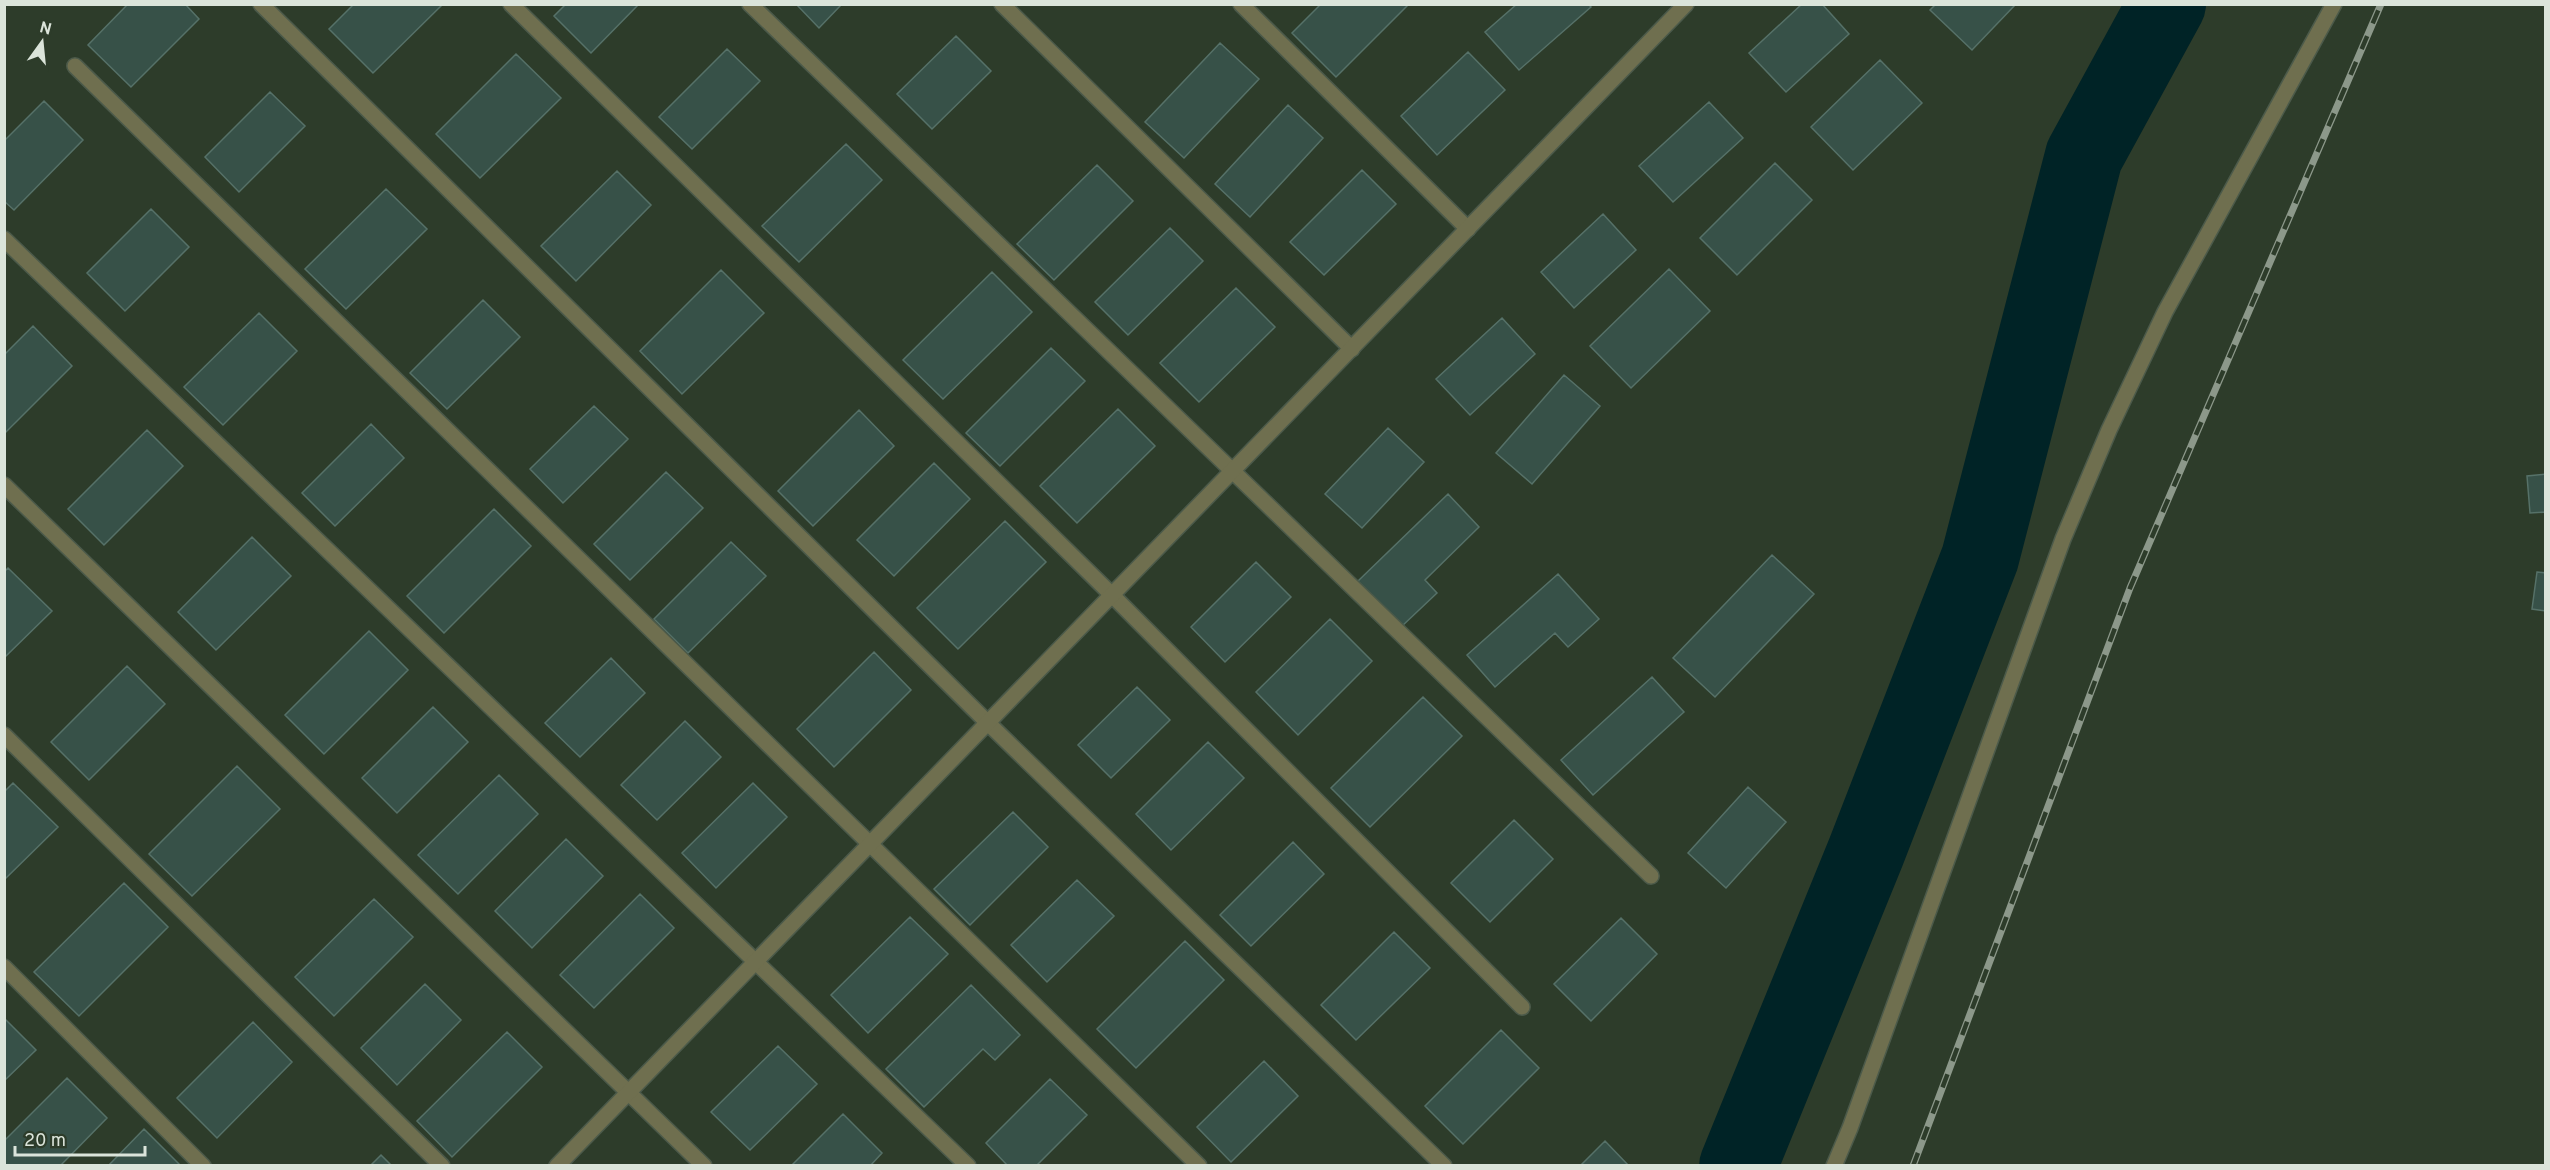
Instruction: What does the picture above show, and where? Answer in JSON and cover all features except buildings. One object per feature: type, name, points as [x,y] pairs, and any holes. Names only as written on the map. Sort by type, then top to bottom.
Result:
[{"type":"street","points":[[261,4],[988,723],[1444,1166]]},
{"type":"street","points":[[511,4],[1112,595],[1522,1007]]},
{"type":"street","points":[[750,4],[1651,876]]},
{"type":"street","points":[[1002,4],[1352,349]]},
{"type":"street","points":[[1241,4],[1468,229]]},
{"type":"street","points":[[557,1166],[1686,4]]},
{"type":"street","points":[[1834,1166],[1850,1128],[2063,539],[2109,430],[2165,312],[2334,4]]},
{"type":"street","points":[[75,66],[1199,1166]]},
{"type":"street","points":[[4,239],[757,960],[968,1166]]},
{"type":"street","points":[[4,486],[704,1166]]},
{"type":"street","points":[[4,735],[442,1166]]},
{"type":"street","points":[[4,967],[203,1166]]},
{"type":"waterway","points":[[1738,1166],[1866,852],[1980,558],[2084,156],[2167,4]]},
{"type":"railway","points":[[1913,1166],[2130,588],[2381,4]]}]
